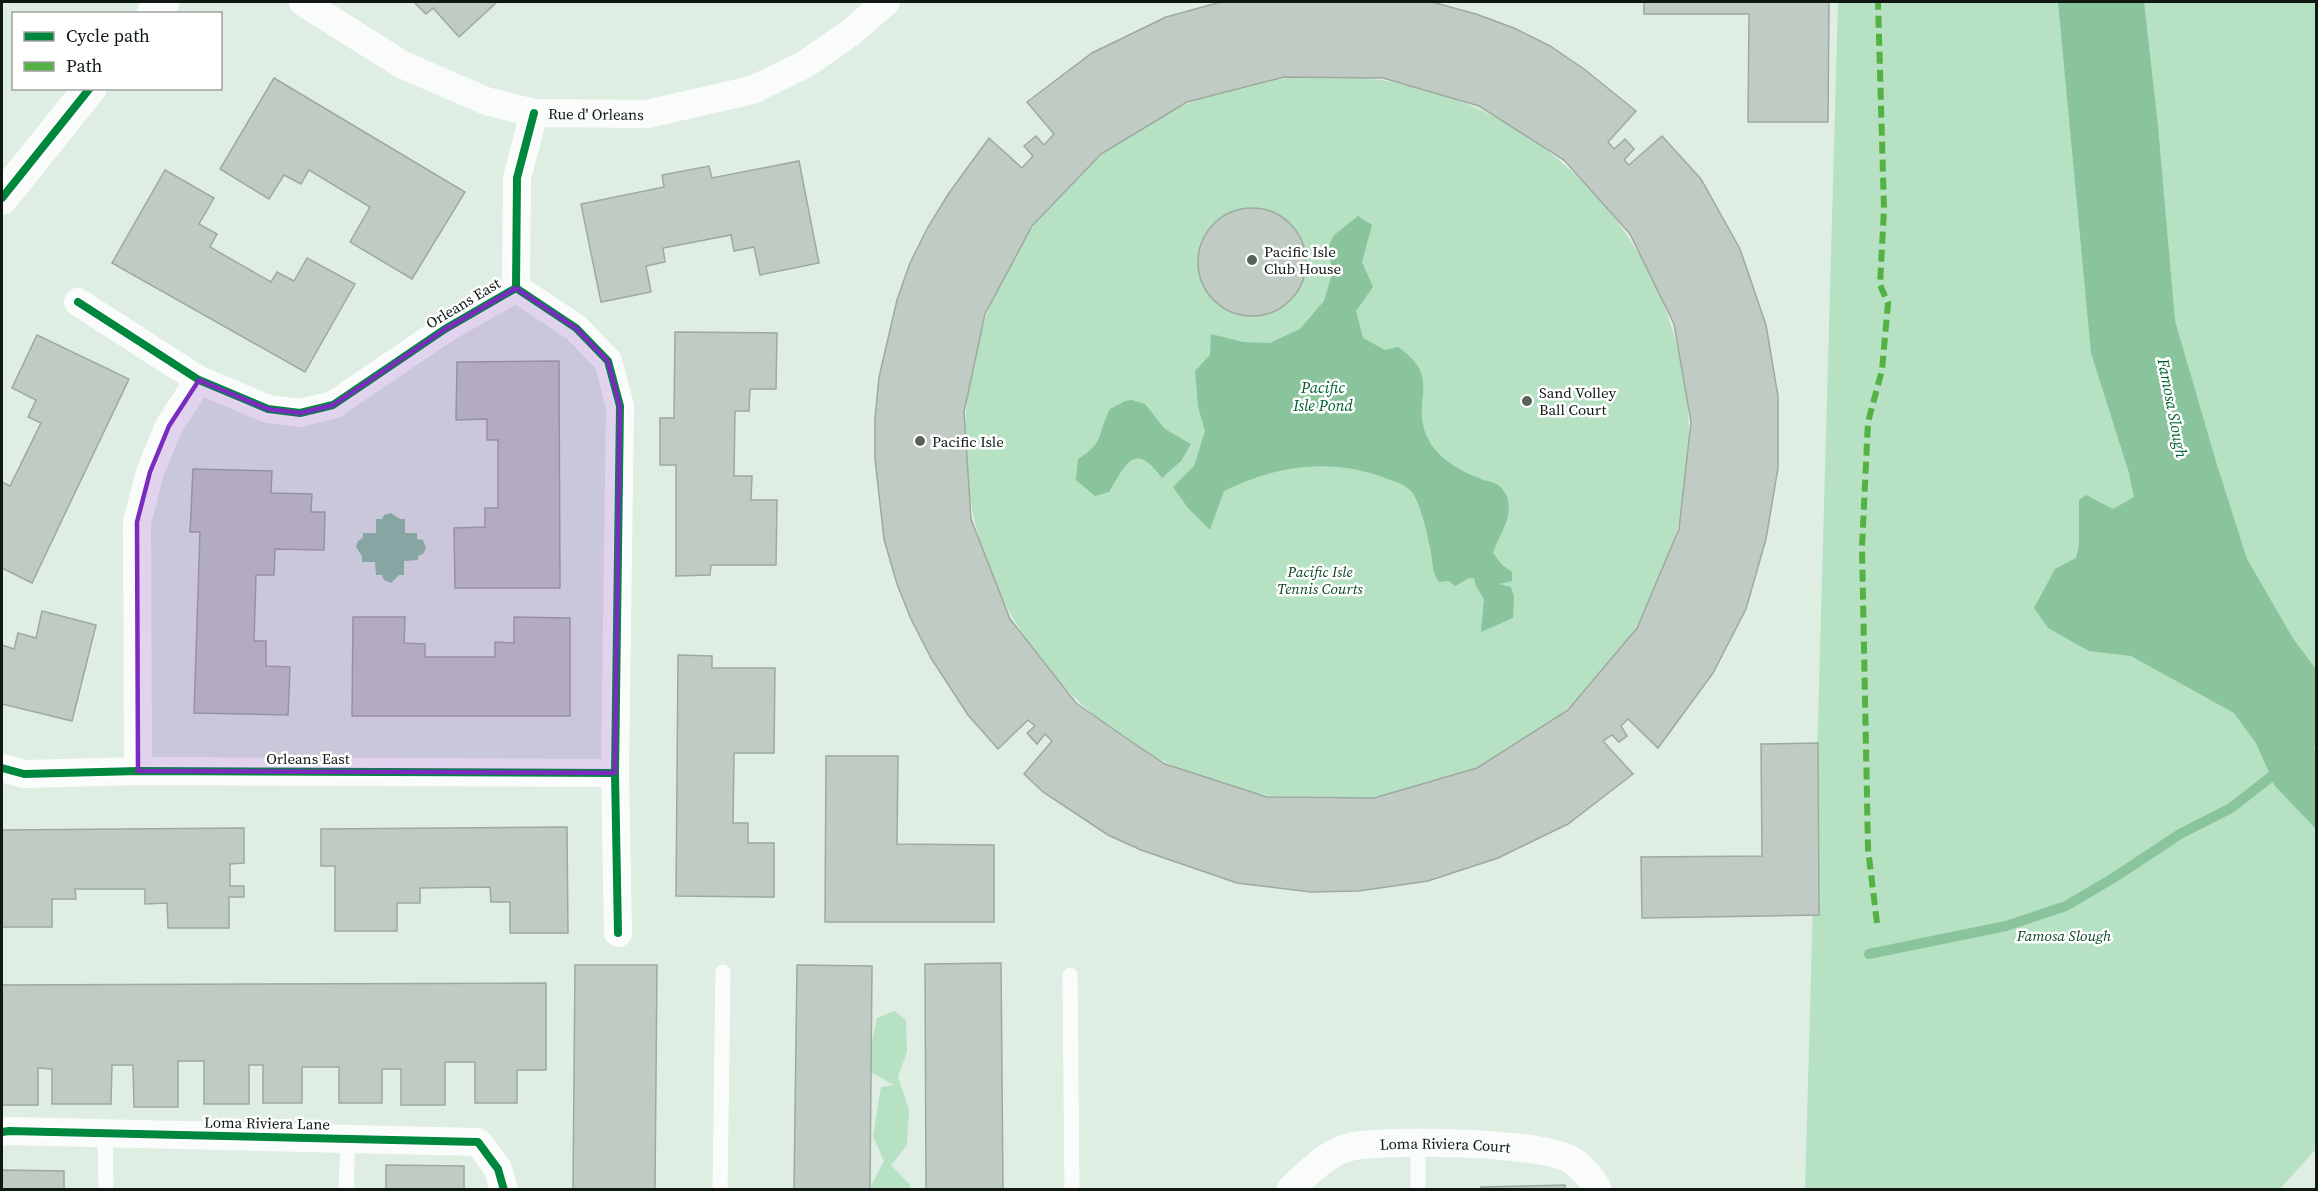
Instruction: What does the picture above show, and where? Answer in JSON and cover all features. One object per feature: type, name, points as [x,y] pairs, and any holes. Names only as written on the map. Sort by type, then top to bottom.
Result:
[{"type":"main road","points":[[2,198],[88,90]]},
{"type":"street","name":"Rue d' Orleans","points":[[303,2],[401,64],[486,100],[534,113],[647,114],[752,90],[804,65],[850,33],[886,2]]},
{"type":"street","name":"Orleans East","points":[[516,288],[518,178],[534,113]]},
{"type":"street","name":"Orleans East","points":[[78,302],[199,380],[268,409],[300,413],[333,405],[445,329],[516,288]]},
{"type":"street","name":"Orleans East","points":[[516,288],[576,328],[608,361],[620,406],[615,773],[618,933]]},
{"type":"street","points":[[138,771],[137,522],[150,472],[169,426],[199,380]]},
{"type":"street","name":"Orleans East","points":[[2,768],[24,774],[138,771],[615,773]]},
{"type":"street","name":"Loma Riviera Lane","points":[[2,1132],[478,1142],[498,1169],[504,1190]]},
{"type":"street","name":"Loma Riviera Court","points":[[1290,1190],[1315,1166],[1332,1154],[1353,1147],[1418,1142],[1541,1149],[1571,1160],[1596,1183],[1598,1190]]},
{"type":"lane","points":[[720,1190],[723,972]]},
{"type":"lane","points":[[1070,975],[1072,1190]]},
{"type":"lane","points":[[105,1133],[106,1190]]},
{"type":"lane","points":[[346,1190],[348,1138]]},
{"type":"lane","points":[[1418,1142],[1418,1190]]},
{"type":"highlighted area","points":[[516,288],[576,328],[608,361],[620,406],[615,773],[138,771],[137,522],[150,472],[169,426],[199,380],[268,409],[300,413],[333,405],[445,329]]},
{"type":"green space","name":"Famosa Slough","points":[[1838,2],[2316,2],[2316,1149],[2280,1189],[1805,1190]]},
{"type":"green space","name":"Pacific Isle Tennis Courts","points":[[1327,76],[1398,83],[1465,104],[1528,137],[1583,182],[1628,237],[1661,300],[1682,367],[1689,438],[1682,509],[1661,576],[1628,639],[1583,694],[1528,739],[1465,772],[1398,793],[1327,800],[1256,793],[1189,772],[1126,739],[1071,694],[1026,639],[993,576],[972,509],[965,438],[972,367],[993,300],[1026,237],[1071,182],[1126,137],[1189,104],[1256,83]]},
{"type":"green space","points":[[895,1011],[906,1020],[907,1052],[898,1077],[909,1110],[907,1145],[891,1165],[910,1185],[910,1189],[872,1189],[871,1186],[884,1161],[873,1136],[881,1087],[894,1085],[869,1071],[869,1058],[877,1018]]},
{"type":"water","points":[[2058,2],[2144,2],[2158,126],[2175,321],[2247,559],[2294,640],[2316,669],[2316,747],[2314,747],[2316,829],[2275,786],[2256,743],[2234,713],[2131,656],[2089,651],[2048,628],[2034,608],[2055,569],[2076,558],[2079,545],[2079,500],[2086,495],[2113,509],[2134,497],[2129,473],[2091,353]]},
{"type":"water","name":"Pacific Isle Pond","points":[[1358,216],[1372,225],[1362,262],[1373,287],[1356,311],[1363,338],[1385,350],[1398,347],[1412,359],[1420,371],[1423,382],[1424,429],[1435,450],[1459,469],[1498,485],[1507,497],[1509,505],[1507,520],[1493,553],[1502,565],[1512,572],[1512,581],[1499,584],[1511,587],[1514,597],[1513,618],[1481,632],[1484,599],[1474,578],[1469,578],[1455,586],[1449,581],[1439,582],[1434,572],[1426,531],[1417,502],[1412,492],[1399,483],[1367,472],[1346,468],[1325,466],[1284,470],[1244,482],[1224,491],[1210,530],[1188,508],[1173,487],[1194,466],[1205,431],[1198,407],[1195,371],[1210,355],[1211,334],[1243,342],[1270,343],[1300,329],[1324,301],[1332,274],[1329,245],[1334,235]]},
{"type":"water","points":[[1132,400],[1145,404],[1165,429],[1191,444],[1181,461],[1162,478],[1152,466],[1137,458],[1125,466],[1109,492],[1095,496],[1076,480],[1078,459],[1097,443],[1110,409]]},
{"type":"water","points":[[391,513],[400,519],[405,519],[405,533],[417,533],[417,539],[423,540],[426,548],[423,554],[418,556],[418,560],[404,561],[404,575],[399,575],[391,583],[384,580],[382,575],[376,575],[375,562],[362,562],[362,556],[356,547],[358,541],[363,538],[363,533],[376,533],[376,519],[382,519],[384,515]]},
{"type":"building","points":[[414,2],[497,2],[459,37],[433,8],[426,14]]},
{"type":"building","name":"Pacific Isle","points":[[1221,2],[1432,2],[1476,14],[1514,28],[1550,46],[1584,69],[1636,111],[1608,142],[1614,149],[1625,139],[1634,149],[1624,160],[1629,165],[1662,136],[1701,179],[1740,249],[1766,325],[1778,396],[1778,468],[1766,539],[1746,609],[1713,673],[1658,748],[1628,719],[1621,726],[1627,736],[1619,742],[1612,735],[1603,741],[1633,774],[1568,824],[1498,858],[1428,881],[1359,891],[1311,892],[1237,883],[1141,850],[1108,835],[1043,792],[1024,774],[1052,741],[1045,734],[1037,744],[1027,733],[1035,726],[1028,720],[998,749],[968,715],[931,658],[911,619],[897,584],[884,539],[875,459],[875,419],[879,377],[897,300],[910,263],[949,193],[989,138],[1022,168],[1033,156],[1024,146],[1036,136],[1044,145],[1054,134],[1027,102],[1092,53],[1166,17]],"holes":[[[1284,77],[1383,78],[1479,106],[1564,160],[1630,234],[1674,324],[1691,422],[1679,529],[1637,628],[1568,710],[1477,768],[1374,798],[1267,797],[1165,764],[1076,703],[1010,619],[971,519],[964,412],[985,314],[1032,226],[1101,154],[1187,102]]]},
{"type":"building","points":[[1644,2],[1829,2],[1828,122],[1748,122],[1749,14],[1644,14]]},
{"type":"building","points":[[274,78],[465,192],[412,279],[350,242],[370,207],[309,170],[301,184],[284,175],[269,199],[220,169]]},
{"type":"building","points":[[799,161],[819,263],[760,275],[754,247],[734,251],[731,235],[663,248],[665,262],[646,266],[651,292],[601,302],[581,204],[664,187],[662,175],[709,166],[712,178]]},
{"type":"building","points":[[165,170],[214,198],[199,224],[217,234],[210,247],[271,282],[277,272],[294,281],[307,258],[355,284],[305,372],[112,263]]},
{"type":"building","name":"Pacific Isle Club House","points":[[1252,208],[1273,212],[1290,224],[1302,241],[1306,262],[1302,283],[1290,300],[1273,312],[1252,316],[1231,312],[1214,300],[1202,283],[1198,262],[1202,241],[1214,224],[1231,212]]},
{"type":"building","points":[[675,332],[777,333],[776,389],[750,389],[749,411],[735,411],[734,476],[752,476],[751,500],[777,500],[776,565],[711,565],[710,575],[676,576],[676,465],[660,465],[660,418],[674,418]]},
{"type":"building","points":[[37,335],[129,379],[32,583],[2,568],[2,482],[10,486],[41,423],[28,417],[36,400],[12,388]]},
{"type":"building","points":[[559,361],[560,588],[455,588],[454,528],[485,527],[485,508],[498,508],[498,440],[487,440],[487,419],[456,420],[457,362]]},
{"type":"building","points":[[193,469],[272,471],[271,493],[312,494],[311,512],[325,512],[324,550],[275,549],[274,575],[256,575],[254,641],[266,641],[266,666],[290,667],[288,715],[194,713],[200,532],[190,532]]},
{"type":"building","points":[[42,611],[96,625],[72,721],[2,704],[2,645],[14,649],[18,633],[36,638]]},
{"type":"building","points":[[353,617],[405,617],[404,643],[425,644],[425,657],[495,657],[495,642],[514,643],[514,617],[570,618],[570,716],[352,716]]},
{"type":"building","points":[[678,655],[712,656],[712,668],[775,668],[774,753],[734,753],[733,823],[748,823],[748,843],[774,843],[774,897],[676,896]]},
{"type":"building","points":[[1818,743],[1819,915],[1642,918],[1641,857],[1762,856],[1761,744]]},
{"type":"building","points":[[826,756],[898,756],[897,844],[994,845],[994,922],[825,922]]},
{"type":"building","points":[[567,827],[568,933],[510,933],[510,902],[491,902],[490,887],[420,888],[420,903],[397,903],[397,931],[335,931],[335,866],[321,866],[321,829]]},
{"type":"building","points":[[244,828],[244,863],[230,864],[230,886],[244,886],[244,897],[229,897],[229,928],[168,928],[167,903],[145,904],[145,889],[75,889],[76,899],[52,899],[52,927],[2,927],[2,830]]},
{"type":"building","points":[[1001,963],[1003,1190],[926,1190],[925,964]]},
{"type":"building","points":[[575,965],[657,965],[655,1190],[573,1190]]},
{"type":"building","points":[[797,965],[872,966],[870,1190],[794,1190]]},
{"type":"building","points":[[546,983],[546,1070],[517,1070],[517,1103],[475,1103],[475,1062],[445,1062],[445,1105],[401,1105],[401,1069],[382,1069],[382,1103],[339,1103],[339,1067],[302,1067],[302,1103],[263,1103],[263,1065],[249,1065],[249,1104],[204,1104],[204,1061],[178,1061],[178,1107],[134,1107],[133,1065],[112,1065],[111,1104],[52,1104],[52,1069],[38,1068],[38,1105],[2,1105],[2,985]]},
{"type":"building","points":[[386,1165],[464,1166],[464,1190],[386,1190]]},
{"type":"building","points":[[2,1170],[64,1171],[64,1190],[2,1190]]},
{"type":"building","points":[[1565,1185],[1565,1190],[1481,1190],[1481,1187]]},
{"type":"waterway","points":[[1869,954],[2006,926],[2066,906],[2180,834],[2231,808],[2281,769]]},
{"type":"marked path","points":[[1877,923],[1868,849],[1862,547],[1868,422],[1882,370],[1888,303],[1880,285],[1884,209],[1878,2]]},
{"type":"cycle path","points":[[2,198],[88,90]]},
{"type":"cycle path","points":[[534,113],[517,178],[516,288],[576,328],[608,361],[620,406],[615,773],[618,933]]},
{"type":"cycle path","points":[[78,302],[199,380],[268,409],[300,413],[333,405],[445,329],[516,288]]},
{"type":"cycle path","points":[[2,768],[24,774],[138,771],[615,773]]},
{"type":"cycle path","points":[[2,1132],[478,1142],[498,1169],[504,1190]]},
{"type":"place","name":"Pacific Isle Club House","points":[[1252,260]]},
{"type":"place","name":"Sand Volley Ball Court","points":[[1527,401]]},
{"type":"place","name":"Pacific Isle","points":[[920,441]]}]
